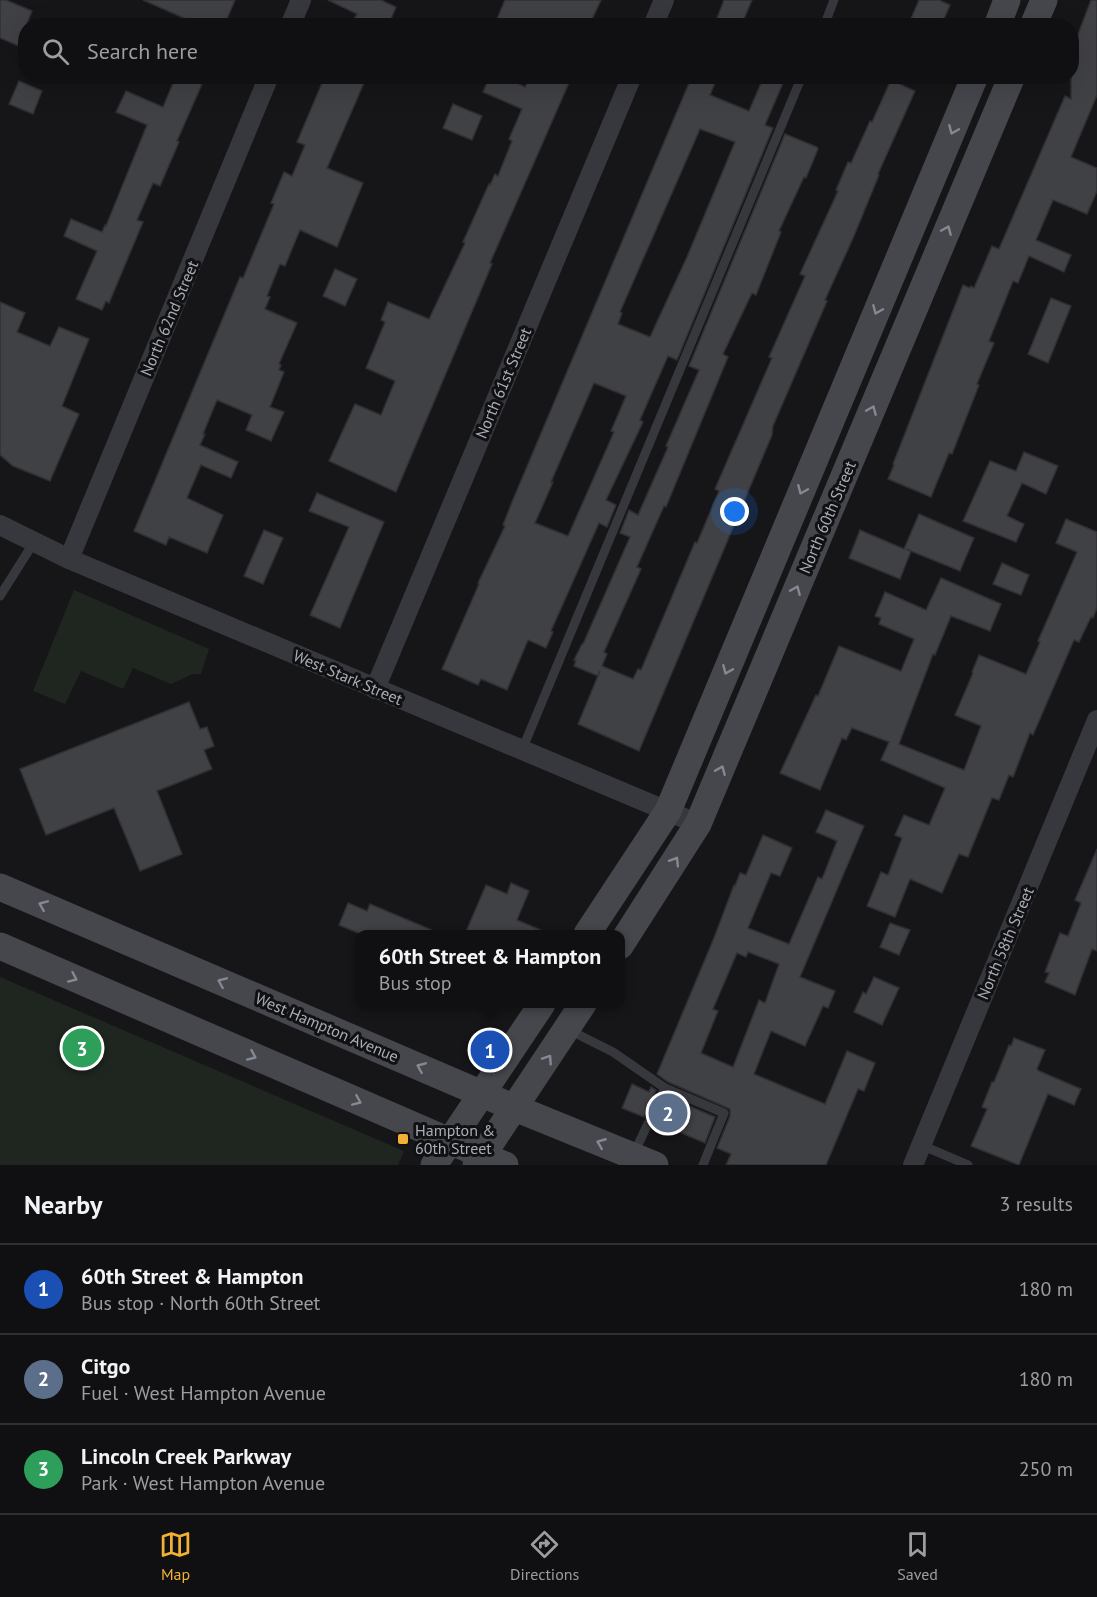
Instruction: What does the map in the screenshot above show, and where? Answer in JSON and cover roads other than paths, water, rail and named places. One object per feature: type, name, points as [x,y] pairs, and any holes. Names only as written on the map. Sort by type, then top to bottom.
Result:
[{"type":"main road","points":[[1000,18],[1007,0]]},
{"type":"main road","points":[[1036,18],[1044,0]]},
{"type":"main road","name":"North 60th Street","points":[[590,930],[668,811],[972,84]]},
{"type":"main road","name":"North 60th Street","points":[[625,940],[698,824],[1009,84]]},
{"type":"main road","name":"West Hampton Avenue","points":[[0,887],[515,1108],[644,1160]]},
{"type":"main road","points":[[0,946],[449,1142],[487,1162],[515,1108],[581,1008]]},
{"type":"main road","points":[[434,1165],[539,1008]]},
{"type":"street","points":[[293,18],[301,0]]},
{"type":"street","points":[[656,18],[664,0]]},
{"type":"street","name":"North 62nd Street","points":[[69,559],[266,84]]},
{"type":"street","name":"North 61st Street","points":[[375,689],[629,84]]},
{"type":"street","name":"West Stark Street","points":[[0,525],[69,559],[698,824]]},
{"type":"street","name":"North 58th Street","points":[[913,1165],[1097,720]]},
{"type":"lane","points":[[827,18],[834,0]]},
{"type":"lane","points":[[522,750],[799,84]]},
{"type":"lane","points":[[0,596],[34,542]]},
{"type":"lane","points":[[567,1029],[614,1052],[665,1088],[724,1113],[703,1165]]},
{"type":"lane","points":[[644,1160],[665,1088]]},
{"type":"lane","points":[[921,1145],[968,1165]]},
{"type":"place","name":"Lincoln Creek Parkway","points":[[82,1048]]},
{"type":"place","name":"60th Street & Hampton","points":[[490,1050]]},
{"type":"place","name":"Citgo","points":[[668,1113]]},
{"type":"place","name":"Hampton & 60th Street","points":[[403,1139]]}]
